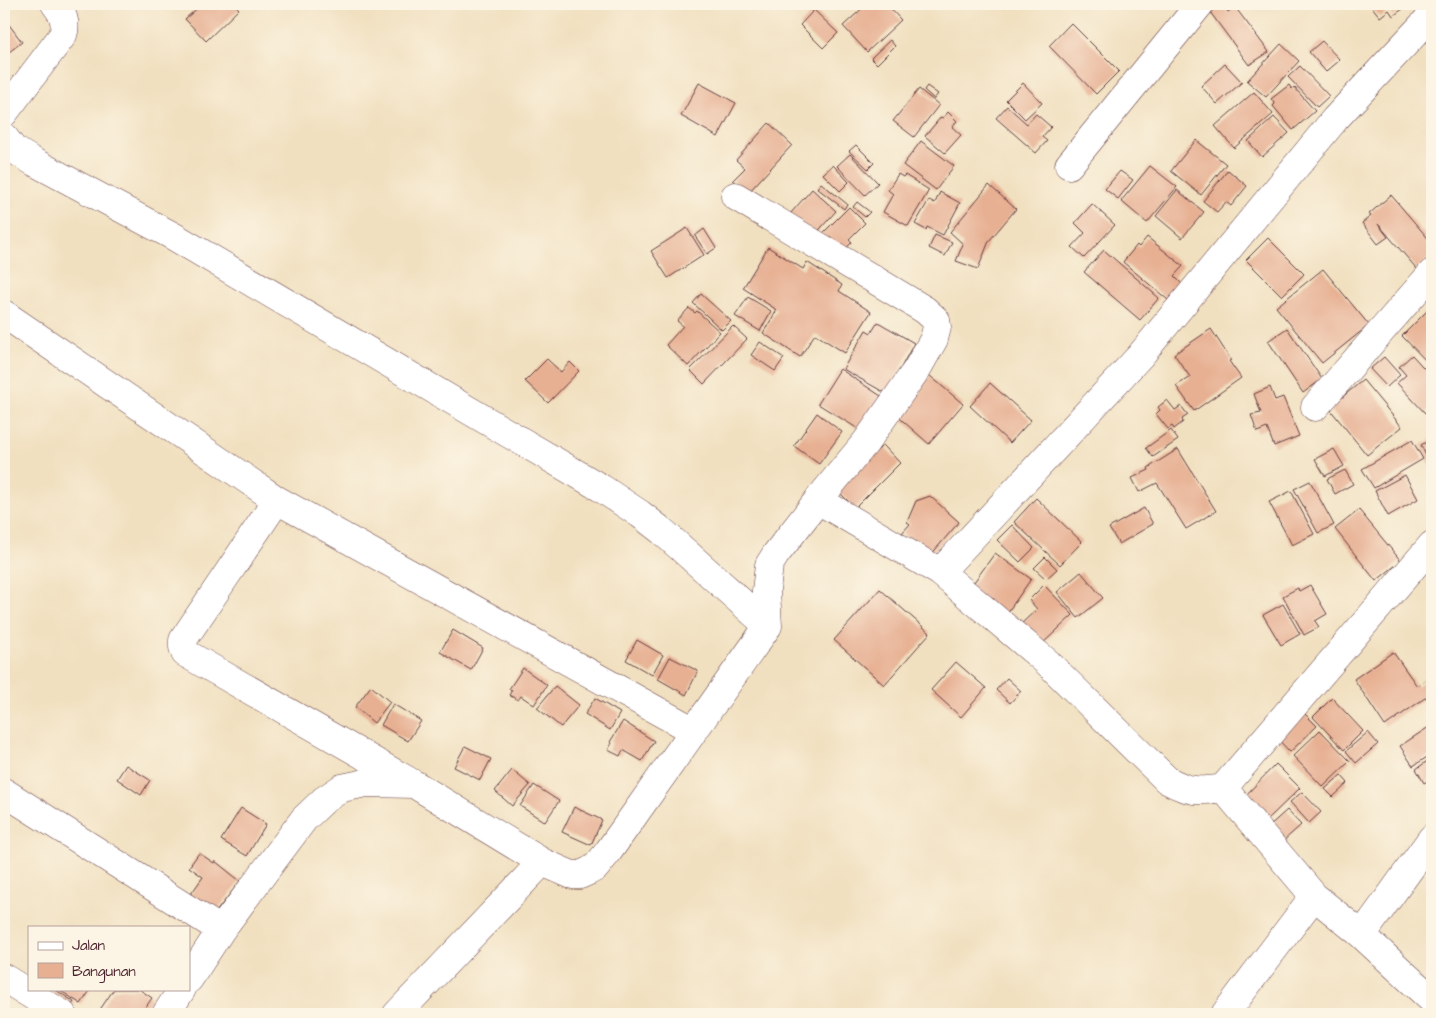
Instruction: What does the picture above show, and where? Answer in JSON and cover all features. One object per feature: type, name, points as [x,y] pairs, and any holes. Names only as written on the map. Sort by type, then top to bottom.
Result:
[{"type":"street","points":[[4,113],[62,35],[65,27],[63,18],[55,4]]},
{"type":"street","points":[[1069,165],[1200,4]]},
{"type":"street","points":[[940,572],[1140,356],[1335,119],[1432,15]]},
{"type":"street","points":[[4,137],[13,149],[34,162],[173,236],[601,488],[662,531],[768,626]]},
{"type":"street","points":[[277,500],[183,640],[185,653],[414,784],[542,862],[572,875],[580,875],[596,867],[768,626],[766,591],[769,565],[818,500],[866,442],[917,369],[934,339],[937,327],[936,320],[926,310],[735,196]]},
{"type":"street","points":[[1315,407],[1432,274]]},
{"type":"street","points":[[4,314],[277,500],[694,731]]},
{"type":"street","points":[[818,500],[940,572],[1048,663],[1167,780],[1194,791],[1223,788],[1432,545]]},
{"type":"street","points":[[190,977],[220,930],[304,819],[324,800],[342,788],[366,784],[414,784]]},
{"type":"street","points":[[1223,788],[1314,896],[1362,935],[1432,1000]]},
{"type":"street","points":[[4,792],[220,930]]},
{"type":"street","points":[[1362,935],[1432,838]]},
{"type":"street","points":[[397,1014],[542,862]]},
{"type":"street","points":[[1225,1014],[1314,896]]},
{"type":"street","points":[[4,978],[62,1014]]},
{"type":"street","points":[[166,1014],[181,990]]},
{"type":"building","points":[[202,4],[234,4],[239,9],[206,41],[185,19]]},
{"type":"building","points":[[867,4],[893,4],[889,7],[901,20],[867,52],[843,26]]},
{"type":"building","points":[[1222,4],[1228,12],[1235,7],[1269,52],[1249,65],[1210,12]]},
{"type":"building","points":[[1377,4],[1406,4],[1407,6],[1393,16],[1389,10],[1380,17],[1372,7]]},
{"type":"building","points":[[814,10],[838,33],[823,48],[800,25]]},
{"type":"building","points":[[4,18],[22,42],[4,56]]},
{"type":"building","points":[[1071,23],[1119,71],[1096,94],[1049,46]]},
{"type":"building","points":[[890,40],[895,46],[877,64],[871,58]]},
{"type":"building","points":[[1322,41],[1340,60],[1326,72],[1309,52]]},
{"type":"building","points":[[1281,44],[1299,61],[1266,97],[1247,81]]},
{"type":"building","points":[[1225,64],[1242,82],[1217,104],[1201,86]]},
{"type":"building","points":[[1300,66],[1329,96],[1317,107],[1288,77]]},
{"type":"building","points":[[699,83],[736,103],[718,137],[681,116]]},
{"type":"building","points":[[1023,83],[1042,103],[1025,119],[1006,100]]},
{"type":"building","points":[[1289,85],[1292,89],[1294,87],[1315,111],[1293,130],[1273,106],[1275,104],[1271,99]]},
{"type":"building","points":[[927,86],[938,94],[934,99],[924,90]]},
{"type":"building","points":[[919,89],[939,105],[914,137],[893,121]]},
{"type":"building","points":[[1254,92],[1273,114],[1234,148],[1215,126]]},
{"type":"building","points":[[1007,106],[1027,124],[1036,114],[1051,127],[1042,137],[1047,141],[1036,153],[996,118]]},
{"type":"building","points":[[948,112],[957,121],[952,127],[961,135],[945,153],[925,136],[941,117],[943,118]]},
{"type":"building","points":[[1274,117],[1289,133],[1262,157],[1248,141]]},
{"type":"building","points":[[769,123],[792,145],[748,193],[733,180],[745,168],[736,160]]},
{"type":"building","points":[[1196,140],[1226,164],[1201,195],[1171,171]]},
{"type":"building","points":[[921,141],[954,166],[936,190],[903,165]]},
{"type":"building","points":[[856,145],[874,163],[868,169],[849,151]]},
{"type":"building","points":[[850,154],[878,183],[865,195],[837,166]]},
{"type":"building","points":[[833,165],[849,182],[840,191],[823,174]]},
{"type":"building","points":[[1150,166],[1177,187],[1147,223],[1121,201]]},
{"type":"building","points":[[1228,170],[1247,186],[1231,206],[1226,202],[1217,212],[1203,201]]},
{"type":"building","points":[[1120,171],[1133,180],[1118,199],[1105,189]]},
{"type":"building","points":[[898,174],[903,177],[905,175],[929,190],[908,226],[883,212],[893,194],[888,190]]},
{"type":"building","points":[[821,183],[847,204],[844,209],[817,188]]},
{"type":"building","points":[[989,185],[1016,209],[989,241],[978,269],[956,261],[963,244],[950,232]]},
{"type":"building","points":[[812,189],[836,211],[814,236],[790,214]]},
{"type":"building","points":[[1177,190],[1204,212],[1182,238],[1156,216]]},
{"type":"building","points":[[940,192],[960,203],[943,235],[927,227],[926,230],[915,224],[929,200],[935,203]]},
{"type":"building","points":[[1391,195],[1432,243],[1432,255],[1417,269],[1378,224],[1388,237],[1378,244],[1362,223],[1371,216],[1369,214]]},
{"type":"building","points":[[857,202],[870,212],[865,217],[853,207]]},
{"type":"building","points":[[1092,204],[1115,225],[1084,258],[1072,247],[1085,233],[1075,223]]},
{"type":"building","points":[[849,207],[865,223],[849,239],[852,242],[841,254],[821,235]]},
{"type":"building","points":[[687,228],[704,255],[668,278],[651,251]]},
{"type":"building","points":[[704,229],[716,248],[707,254],[695,236]]},
{"type":"building","points":[[935,235],[952,242],[945,256],[929,248]]},
{"type":"building","points":[[1147,237],[1183,266],[1174,276],[1182,284],[1168,300],[1123,262],[1137,245],[1139,247]]},
{"type":"building","points":[[1268,238],[1304,274],[1282,296],[1246,260]]},
{"type":"building","points":[[768,247],[803,269],[807,262],[842,285],[839,291],[871,312],[845,353],[815,334],[800,357],[763,333],[777,310],[743,288]]},
{"type":"building","points":[[1104,250],[1159,298],[1140,320],[1084,272]]},
{"type":"building","points":[[1323,269],[1369,325],[1322,363],[1276,307]]},
{"type":"building","points":[[701,294],[731,321],[722,330],[693,303]]},
{"type":"building","points":[[748,297],[771,311],[760,331],[735,316]]},
{"type":"building","points":[[1432,306],[1432,367],[1402,336]]},
{"type":"building","points":[[689,308],[695,313],[697,311],[720,332],[688,366],[666,345],[683,326],[677,321]]},
{"type":"building","points":[[878,322],[914,343],[887,394],[843,369],[866,330],[871,333]]},
{"type":"building","points":[[733,326],[747,339],[704,384],[690,370]]},
{"type":"building","points":[[1287,328],[1322,379],[1303,393],[1268,341]]},
{"type":"building","points":[[1211,329],[1241,378],[1194,411],[1176,386],[1190,377],[1174,354]]},
{"type":"building","points":[[760,342],[784,358],[775,371],[751,355]]},
{"type":"building","points":[[1412,355],[1432,377],[1432,405],[1425,413],[1397,383],[1406,375],[1399,367]]},
{"type":"building","points":[[1384,357],[1400,375],[1387,387],[1370,369]]},
{"type":"building","points":[[547,359],[561,372],[570,362],[579,371],[548,403],[525,381]]},
{"type":"building","points":[[840,369],[881,396],[860,430],[818,404]]},
{"type":"building","points":[[929,375],[963,404],[929,444],[895,414]]},
{"type":"building","points":[[1363,380],[1402,427],[1367,455],[1329,408]]},
{"type":"building","points":[[990,383],[1031,420],[1010,443],[970,406]]},
{"type":"building","points":[[1270,387],[1275,400],[1283,397],[1299,436],[1274,446],[1267,428],[1257,432],[1251,415],[1261,413],[1254,394]]},
{"type":"building","points":[[1167,400],[1175,410],[1181,406],[1188,415],[1174,429],[1172,426],[1168,429],[1156,414],[1160,410],[1158,407]]},
{"type":"building","points":[[817,413],[842,432],[819,464],[794,446]]},
{"type":"building","points":[[1171,430],[1178,440],[1153,457],[1146,448]]},
{"type":"building","points":[[1432,439],[1432,468],[1421,445]]},
{"type":"building","points":[[1412,440],[1423,459],[1374,488],[1362,469]]},
{"type":"building","points":[[883,445],[900,463],[855,508],[837,490]]},
{"type":"building","points":[[1178,449],[1216,511],[1186,529],[1157,483],[1139,492],[1132,478],[1149,470],[1148,468]]},
{"type":"building","points":[[1334,449],[1344,466],[1325,476],[1315,459]]},
{"type":"building","points":[[1345,470],[1353,484],[1335,494],[1327,479]]},
{"type":"building","points":[[1405,475],[1418,499],[1388,516],[1375,491]]},
{"type":"building","points":[[1310,481],[1334,525],[1318,533],[1294,489]]},
{"type":"building","points":[[1291,491],[1314,534],[1292,545],[1269,502]]},
{"type":"building","points":[[930,496],[959,522],[929,557],[902,533],[910,524],[907,522],[916,501]]},
{"type":"building","points":[[1036,498],[1082,542],[1060,565],[1014,522]]},
{"type":"building","points":[[1144,508],[1153,524],[1119,544],[1109,528]]},
{"type":"building","points":[[1359,510],[1401,561],[1376,581],[1335,529]]},
{"type":"building","points":[[1012,525],[1034,548],[1020,562],[997,540]]},
{"type":"building","points":[[995,553],[1031,579],[1005,616],[969,589]]},
{"type":"building","points":[[1045,557],[1057,569],[1046,579],[1034,568]]},
{"type":"building","points":[[1081,572],[1103,598],[1078,618],[1057,592]]},
{"type":"building","points":[[1044,585],[1073,615],[1041,645],[1021,624],[1037,609],[1029,600]]},
{"type":"building","points":[[1310,585],[1327,614],[1315,621],[1319,627],[1304,635],[1283,596],[1298,588],[1299,591]]},
{"type":"building","points":[[880,589],[930,633],[884,685],[834,640]]},
{"type":"building","points":[[1283,604],[1300,634],[1281,645],[1263,615]]},
{"type":"building","points":[[453,630],[483,648],[471,670],[440,652]]},
{"type":"building","points":[[637,640],[663,655],[652,675],[626,660]]},
{"type":"building","points":[[1393,652],[1417,686],[1431,677],[1432,693],[1385,726],[1354,679]]},
{"type":"building","points":[[670,657],[698,671],[686,695],[658,679]]},
{"type":"building","points":[[956,662],[986,688],[961,717],[931,690]]},
{"type":"building","points":[[523,668],[547,685],[534,705],[521,696],[518,700],[509,695],[512,690],[509,689]]},
{"type":"building","points":[[1007,678],[1021,691],[1010,703],[996,690]]},
{"type":"building","points":[[371,686],[390,702],[374,723],[355,707]]},
{"type":"building","points":[[555,686],[579,705],[561,727],[537,708]]},
{"type":"building","points":[[595,698],[620,713],[610,730],[585,714]]},
{"type":"building","points":[[1332,698],[1363,731],[1344,750],[1313,717]]},
{"type":"building","points":[[393,704],[421,721],[408,741],[381,725]]},
{"type":"building","points":[[1303,712],[1317,726],[1290,752],[1276,737]]},
{"type":"building","points":[[623,721],[654,741],[642,761],[623,750],[620,756],[608,750],[612,743],[610,742]]},
{"type":"building","points":[[1432,725],[1432,754],[1413,766],[1400,746]]},
{"type":"building","points":[[1320,730],[1350,761],[1323,787],[1293,756]]},
{"type":"building","points":[[1368,732],[1378,744],[1356,763],[1346,751]]},
{"type":"building","points":[[465,746],[491,759],[480,780],[454,767]]},
{"type":"building","points":[[1432,758],[1432,778],[1424,783],[1416,769]]},
{"type":"building","points":[[1276,764],[1300,788],[1265,822],[1242,799]]},
{"type":"building","points":[[126,765],[150,780],[141,795],[117,779]]},
{"type":"building","points":[[512,770],[530,785],[512,806],[495,791]]},
{"type":"building","points":[[1341,775],[1348,783],[1333,797],[1325,789]]},
{"type":"building","points":[[534,785],[559,801],[545,822],[520,806]]},
{"type":"building","points":[[1302,792],[1321,812],[1309,823],[1290,802]]},
{"type":"building","points":[[574,807],[602,820],[591,845],[562,832]]},
{"type":"building","points":[[241,808],[266,824],[247,856],[221,840]]},
{"type":"building","points":[[1287,810],[1301,825],[1281,843],[1267,828]]},
{"type":"building","points":[[199,853],[214,863],[215,861],[240,881],[212,917],[188,898],[203,877],[189,867]]},
{"type":"building","points":[[56,990],[74,1002],[68,1010],[51,998]]},
{"type":"building","points":[[60,990],[90,990],[81,1004]]},
{"type":"building","points":[[113,990],[140,990],[152,998],[141,1014],[97,1014]]}]
